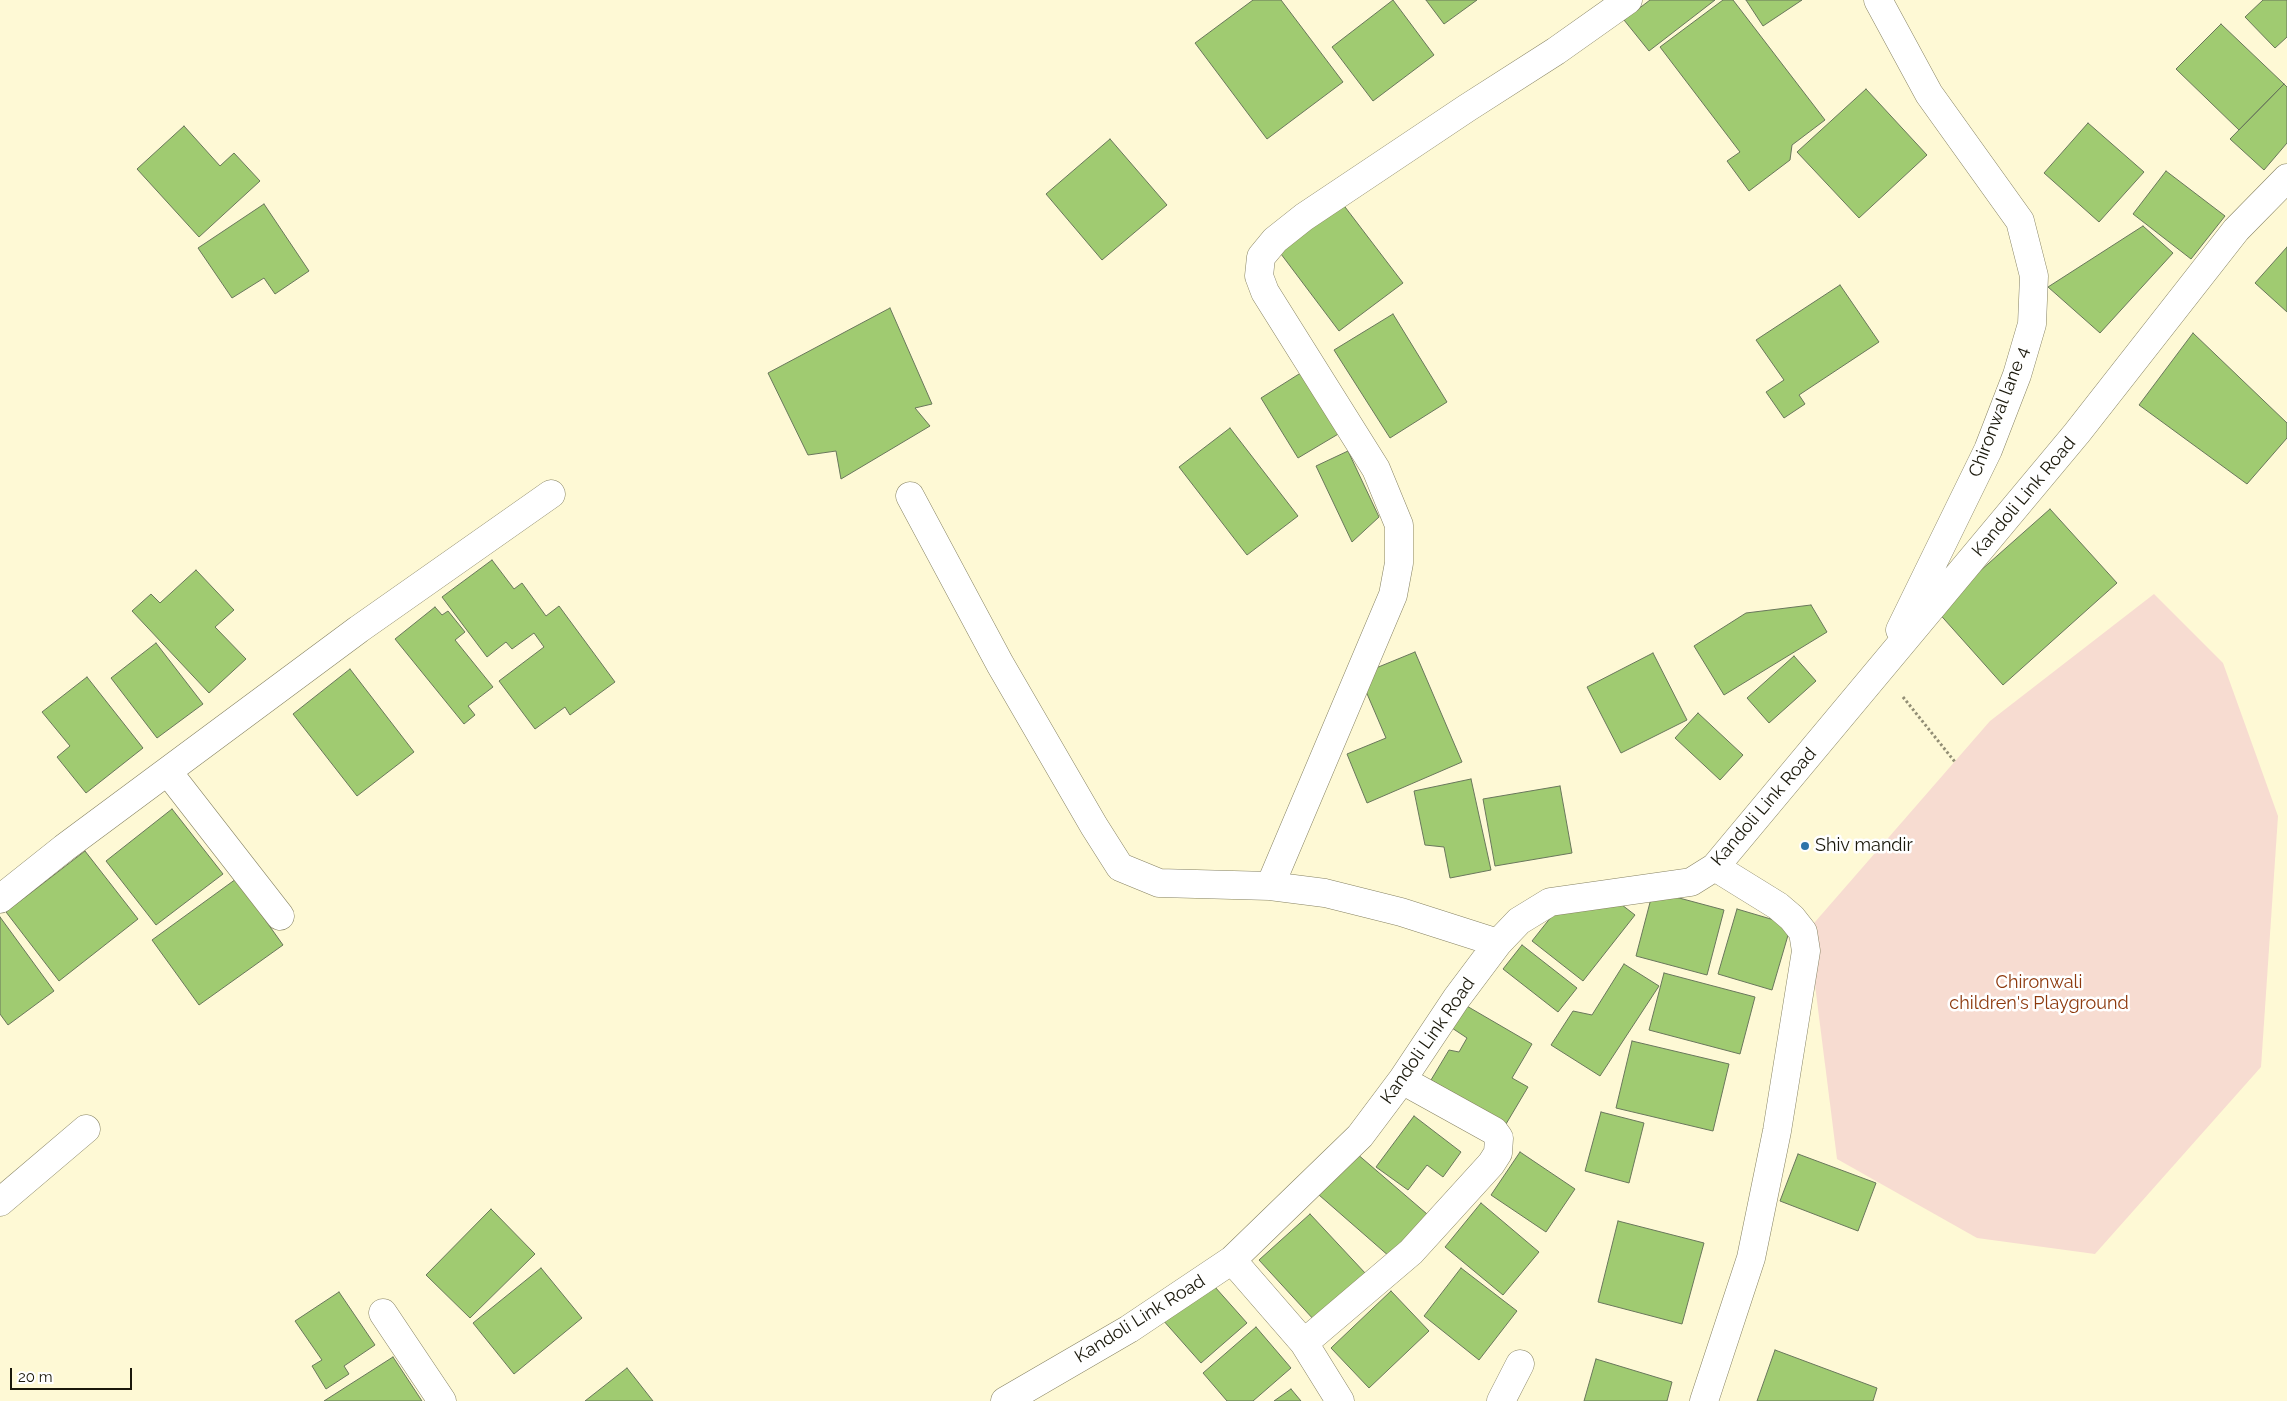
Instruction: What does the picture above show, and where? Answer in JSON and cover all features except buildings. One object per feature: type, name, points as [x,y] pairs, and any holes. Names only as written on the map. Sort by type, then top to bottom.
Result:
[{"type":"street","points":[[1270,886],[1393,595],[1399,564],[1399,525],[1376,470],[1265,292],[1259,276],[1261,257],[1275,240],[1304,216],[1467,108],[1556,52],[1628,0]]},
{"type":"street","name":"Chironwal lane 4","points":[[1878,0],[1930,94],[2020,221],[2034,276],[2032,324],[2014,383],[1988,450],[1881,668]]},
{"type":"street","name":"Kandoli Link Road","points":[[1005,1401],[1129,1329],[1232,1260],[1360,1136],[1402,1080],[1456,999],[1498,943],[1519,921],[1550,902],[1691,882],[1716,867],[2077,433],[2236,230],[2287,178]]},
{"type":"street","points":[[0,900],[64,848],[359,629],[550,494]]},
{"type":"street","points":[[910,496],[1000,664],[1094,826],[1120,867],[1159,883],[1270,886],[1325,893],[1401,912],[1498,943]]},
{"type":"street","points":[[168,772],[280,916]]},
{"type":"street","points":[[1704,1401],[1751,1258],[1777,1130],[1806,952],[1803,932],[1792,918],[1778,906],[1716,867]]},
{"type":"street","points":[[1304,1343],[1410,1252],[1491,1164],[1498,1152],[1499,1138],[1494,1131],[1402,1080]]},
{"type":"street","points":[[0,1202],[86,1129]]},
{"type":"street","points":[[1232,1260],[1304,1343],[1340,1401]]},
{"type":"street","points":[[383,1313],[442,1401]]},
{"type":"street","points":[[1501,1401],[1520,1364]]},
{"type":"path","points":[[1881,668],[1955,762]]},
{"type":"green space","name":"Chironwali children's Playground","points":[[2154,594],[2223,663],[2278,816],[2261,1067],[2095,1254],[1977,1238],[1837,1159],[1808,930],[1990,721]]},
{"type":"place","name":"Shiv mandir","points":[[1805,846]]}]
